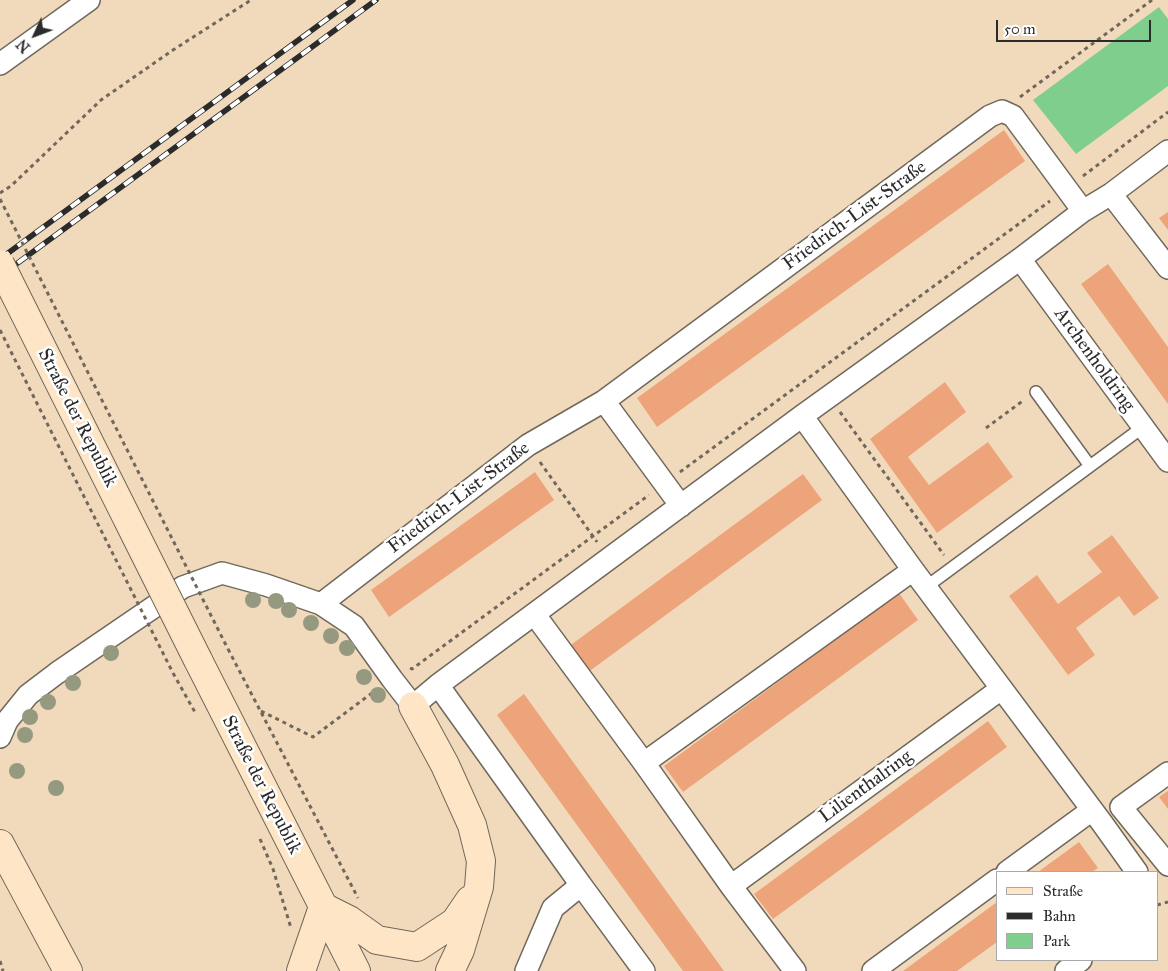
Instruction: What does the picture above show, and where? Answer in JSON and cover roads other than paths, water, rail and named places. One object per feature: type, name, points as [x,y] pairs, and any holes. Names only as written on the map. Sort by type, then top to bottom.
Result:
[{"type":"main road","name":"Straße der Republik","points":[[0,264],[356,971]]},
{"type":"main road","points":[[413,706],[445,765],[472,825],[481,860],[479,887],[460,950],[450,971]]},
{"type":"main road","points":[[0,844],[68,971]]},
{"type":"main road","points":[[302,969],[323,907],[349,920],[377,940],[417,947],[455,922],[479,887]]},
{"type":"street","points":[[0,64],[88,0]]},
{"type":"street","name":"Friedrich-List-Straße","points":[[321,604],[528,445],[604,401],[990,116],[1002,111],[1013,116],[1083,211]]},
{"type":"street","points":[[0,737],[7,721],[28,695],[57,673],[183,587],[222,573],[266,585],[321,604],[354,626],[399,673],[413,706],[438,685],[802,416],[1168,151]]},
{"type":"street","points":[[1111,194],[1168,268]]},
{"type":"street","name":"Archenholdring","points":[[1020,259],[1168,461]]},
{"type":"street","points":[[604,401],[681,506]]},
{"type":"street","points":[[802,416],[913,570],[1136,871]]},
{"type":"street","points":[[644,763],[913,570]]},
{"type":"street","points":[[535,615],[644,763],[731,886],[795,971]]},
{"type":"street","points":[[438,685],[644,971]]},
{"type":"street","name":"Lilienthalring","points":[[731,886],[1002,689]]},
{"type":"street","points":[[1009,871],[1097,817],[1121,807],[1168,773]]},
{"type":"street","points":[[1121,807],[1168,865]]},
{"type":"street","points":[[873,971],[996,881]]},
{"type":"street","points":[[526,971],[553,908],[581,885]]},
{"type":"street","points":[[1066,971],[1080,961]]},
{"type":"lane","points":[[1036,392],[1090,466]]},
{"type":"lane","points":[[926,587],[1143,427]]},
{"type":"railway","points":[[0,259],[353,0]]},
{"type":"railway","points":[[0,276],[376,0]]}]
